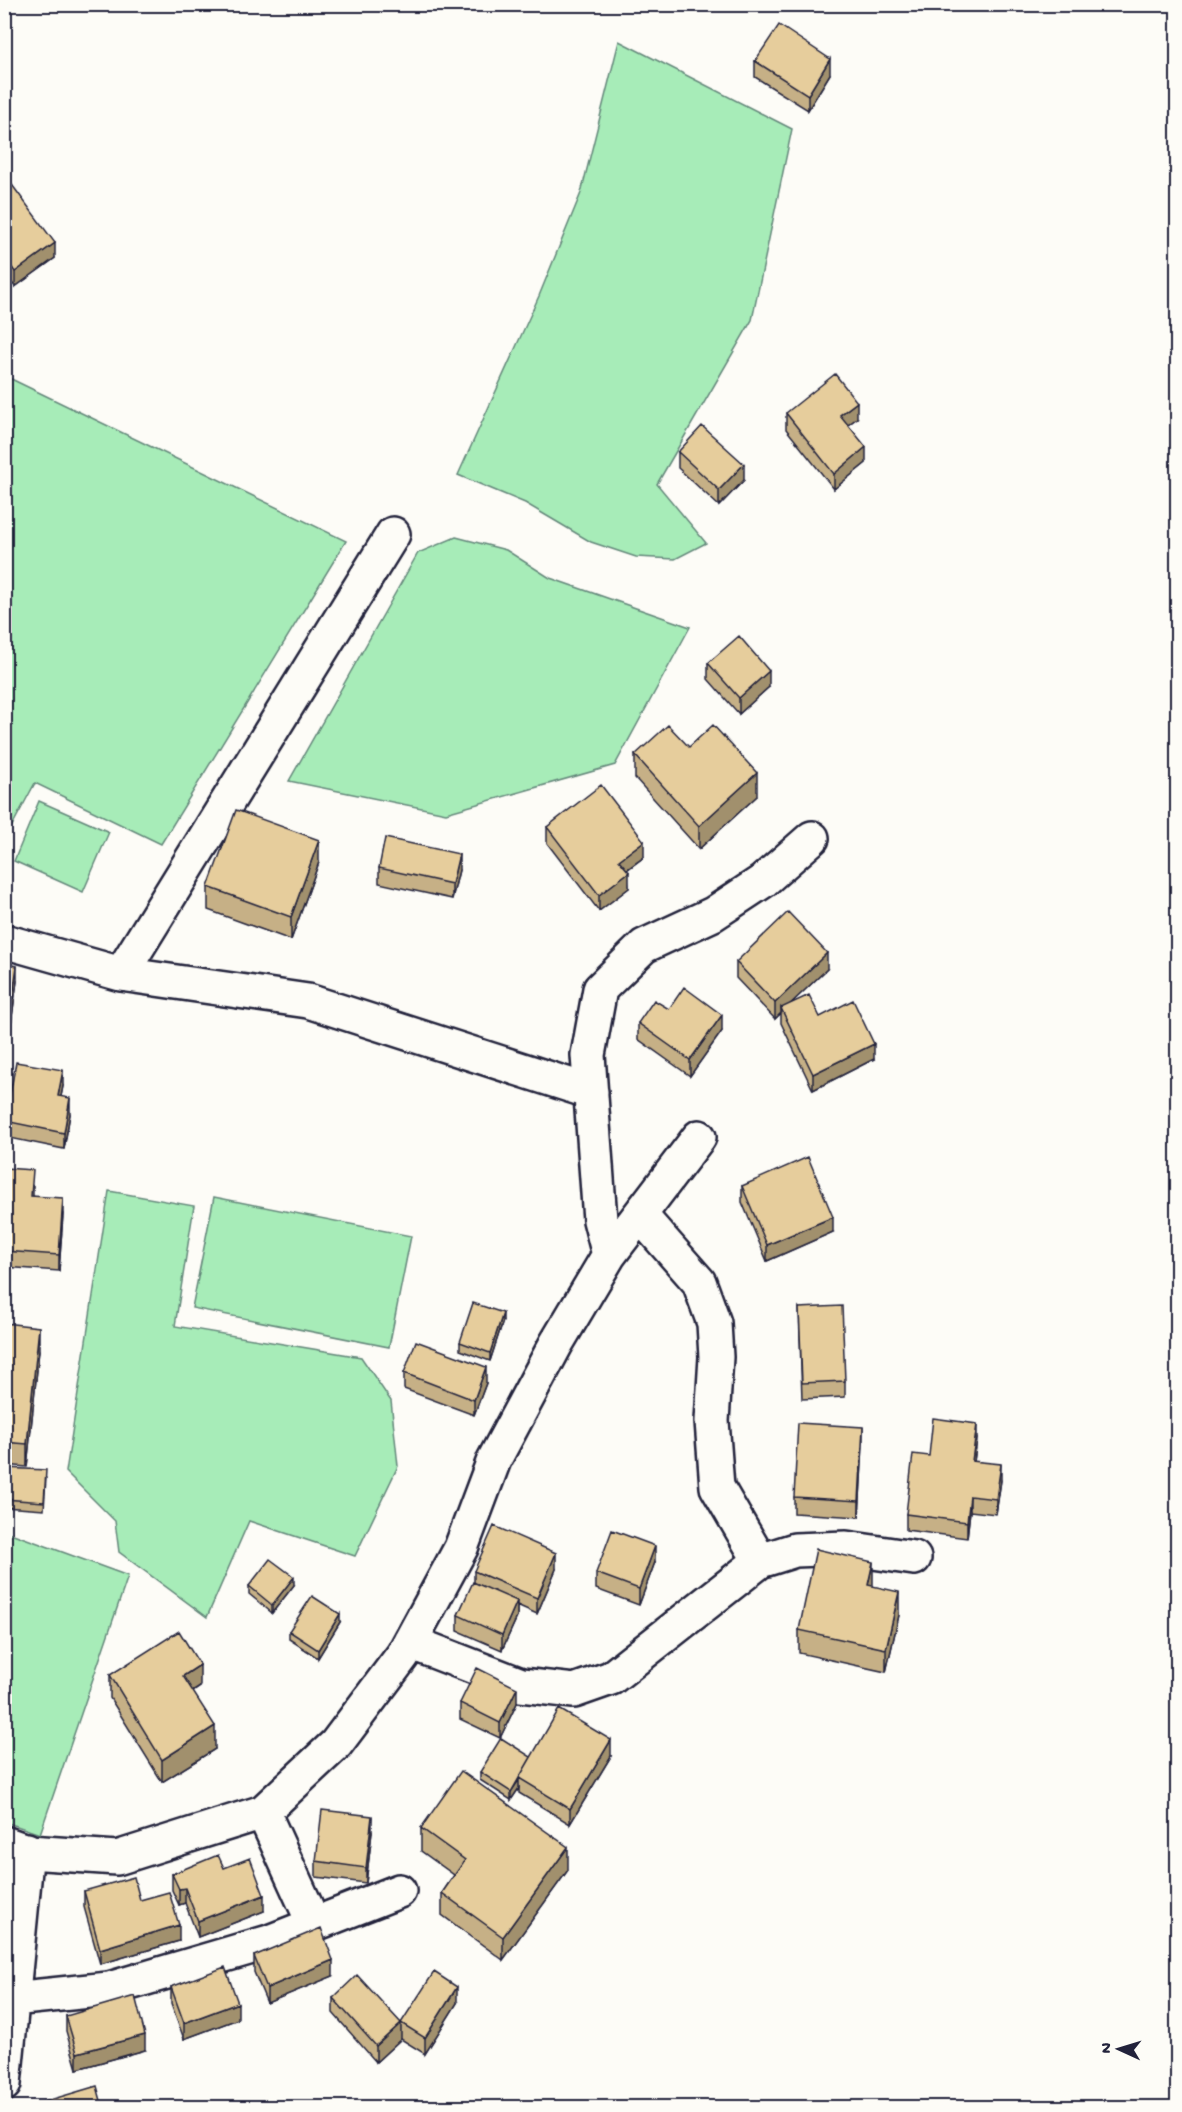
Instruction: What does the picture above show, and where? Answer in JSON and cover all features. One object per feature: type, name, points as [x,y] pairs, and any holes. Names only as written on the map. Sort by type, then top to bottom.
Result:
[{"type":"street","points":[[121,974],[393,534]]},
{"type":"street","points":[[609,1256],[600,1220],[588,1055],[600,989],[644,946],[713,914],[763,881],[812,838]]},
{"type":"street","points":[[4,941],[121,974],[308,1001],[591,1092]]},
{"type":"street","points":[[4,2084],[12,1999],[16,1847],[117,1858],[263,1812],[336,1744],[403,1655],[461,1548],[494,1460],[556,1344],[609,1256],[699,1137]]},
{"type":"street","points":[[640,1215],[699,1282],[714,1323],[716,1357],[712,1421],[717,1487],[760,1561]]},
{"type":"street","points":[[410,1642],[521,1685],[574,1691],[611,1678],[760,1561],[795,1550],[846,1548],[914,1558]]},
{"type":"street","points":[[263,1812],[314,1924]]},
{"type":"street","points":[[12,1999],[110,1989],[269,1942],[399,1891]]},
{"type":"green space","points":[[619,41],[792,129],[752,320],[657,484],[706,543],[675,559],[636,557],[591,542],[525,503],[458,475],[539,296],[581,193]]},
{"type":"green space","points":[[5,376],[346,541],[161,844],[35,783],[5,839]]},
{"type":"green space","points":[[456,537],[506,550],[550,578],[690,627],[615,765],[446,813],[289,781],[418,553]]},
{"type":"green space","points":[[39,801],[109,832],[83,892],[14,861]]},
{"type":"green space","points":[[109,1191],[194,1206],[175,1326],[361,1357],[391,1401],[398,1466],[355,1556],[249,1521],[207,1617],[119,1552],[115,1521],[66,1472]]},
{"type":"green space","points":[[214,1197],[411,1236],[389,1347],[192,1308]]},
{"type":"green space","points":[[5,1531],[128,1576],[40,1834],[5,1822]]},
{"type":"building","points":[[779,25],[830,59],[808,95],[755,61]]},
{"type":"building","points":[[4,174],[55,243],[15,272],[4,256]]},
{"type":"building","points":[[835,374],[857,402],[840,415],[866,447],[834,474],[786,413]]},
{"type":"building","points":[[702,426],[744,464],[719,490],[678,452]]},
{"type":"building","points":[[739,636],[769,671],[739,698],[708,663]]},
{"type":"building","points":[[668,725],[689,747],[713,725],[757,773],[699,826],[635,755]]},
{"type":"building","points":[[601,785],[644,841],[619,860],[629,872],[599,895],[547,827]]},
{"type":"building","points":[[236,810],[319,840],[291,917],[208,887]]},
{"type":"building","points":[[385,838],[459,854],[452,884],[379,868]]},
{"type":"building","points":[[788,912],[827,953],[775,1003],[736,962]]},
{"type":"building","points":[[4,964],[17,966],[11,1008],[4,1007]]},
{"type":"building","points":[[684,987],[722,1015],[690,1060],[638,1023],[654,1000],[669,1009]]},
{"type":"building","points":[[809,995],[820,1017],[853,1000],[874,1044],[813,1074],[781,1008]]},
{"type":"building","points":[[16,1062],[63,1070],[58,1096],[70,1098],[64,1133],[5,1121]]},
{"type":"building","points":[[808,1157],[833,1217],[767,1245],[742,1186]]},
{"type":"building","points":[[4,1168],[33,1170],[31,1196],[63,1198],[59,1255],[4,1251]]},
{"type":"building","points":[[473,1303],[503,1313],[490,1353],[460,1342]]},
{"type":"building","points":[[842,1306],[845,1381],[802,1383],[799,1308]]},
{"type":"building","points":[[4,1323],[39,1327],[27,1444],[4,1442]]},
{"type":"building","points":[[416,1341],[486,1367],[474,1400],[404,1373]]},
{"type":"building","points":[[933,1418],[977,1424],[972,1461],[1001,1464],[996,1499],[970,1496],[967,1522],[906,1514],[913,1454],[929,1456]]},
{"type":"building","points":[[798,1423],[863,1427],[859,1501],[794,1497]]},
{"type":"building","points":[[4,1468],[46,1470],[44,1502],[4,1499]]},
{"type":"building","points":[[494,1526],[556,1553],[537,1598],[474,1571]]},
{"type":"building","points":[[612,1530],[655,1546],[639,1589],[596,1573]]},
{"type":"building","points":[[816,1549],[873,1562],[868,1585],[899,1592],[886,1649],[799,1630]]},
{"type":"building","points":[[270,1559],[294,1577],[272,1605],[249,1586]]},
{"type":"building","points":[[473,1582],[517,1601],[502,1635],[458,1615]]},
{"type":"building","points":[[312,1596],[340,1614],[318,1650],[289,1631]]},
{"type":"building","points":[[179,1631],[200,1665],[183,1676],[215,1726],[162,1760],[110,1675]]},
{"type":"building","points":[[477,1668],[517,1688],[500,1723],[460,1703]]},
{"type":"building","points":[[559,1709],[611,1740],[570,1809],[519,1778]]},
{"type":"building","points":[[501,1738],[531,1757],[511,1792],[480,1772]]},
{"type":"building","points":[[461,1771],[568,1847],[503,1937],[442,1893],[465,1860],[421,1828]]},
{"type":"building","points":[[322,1810],[372,1816],[366,1868],[316,1861]]},
{"type":"building","points":[[218,1855],[224,1868],[250,1858],[264,1895],[198,1921],[185,1888],[179,1889],[172,1874]]},
{"type":"building","points":[[134,1877],[140,1900],[169,1892],[179,1925],[100,1949],[84,1891]]},
{"type":"building","points":[[321,1928],[333,1960],[267,1988],[254,1956]]},
{"type":"building","points":[[225,1967],[238,2003],[184,2023],[171,1987]]},
{"type":"building","points":[[434,1972],[457,1987],[425,2038],[401,2023]]},
{"type":"building","points":[[357,1975],[401,2023],[376,2046],[333,1998]]},
{"type":"building","points":[[135,1996],[145,2035],[77,2053],[66,2016]]},
{"type":"building","points":[[97,2086],[103,2108],[26,2108],[26,2107]]}]
